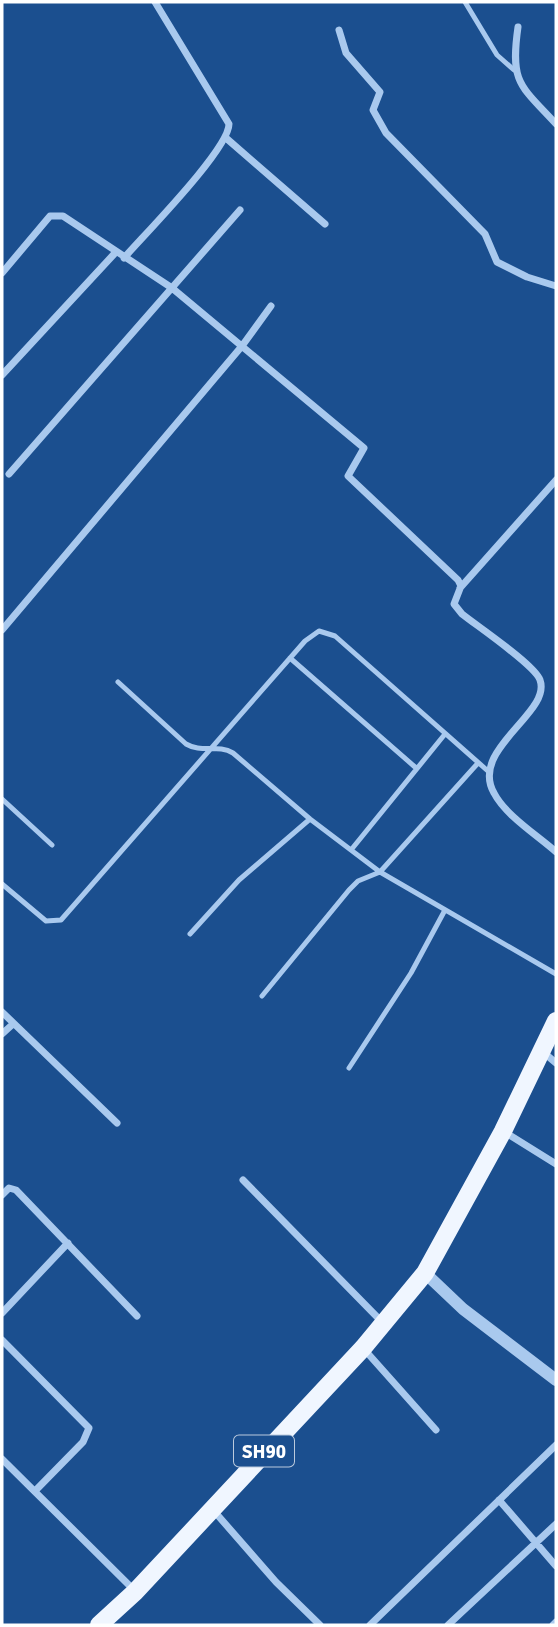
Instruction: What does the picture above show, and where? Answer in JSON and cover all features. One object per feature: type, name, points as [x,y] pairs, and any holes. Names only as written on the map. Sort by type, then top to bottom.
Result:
[{"type":"main road","name":"SH90","points":[[99,1625],[135,1592],[363,1348],[425,1273],[503,1131],[549,1058],[556,1021]]},
{"type":"street","points":[[124,258],[226,138],[229,124],[155,2]]},
{"type":"street","points":[[518,27],[514,70],[518,81],[556,124]]},
{"type":"street","points":[[339,30],[346,53],[380,92],[373,110],[386,133],[485,234],[497,262],[527,277],[556,286]]},
{"type":"street","points":[[226,138],[324,224]]},
{"type":"street","points":[[9,474],[240,210]]},
{"type":"street","points":[[2,273],[54,215],[63,216],[115,253],[172,288],[363,448],[348,476],[458,580],[460,588]]},
{"type":"street","points":[[2,374],[115,253]]},
{"type":"street","points":[[2,630],[243,346],[271,306]]},
{"type":"street","points":[[556,480],[460,588],[454,600],[456,608],[531,668],[541,681],[539,694],[495,756],[489,772],[490,784],[503,805],[556,852]]},
{"type":"street","points":[[2,1012],[117,1123]]},
{"type":"street","points":[[2,1034],[13,1024]]},
{"type":"street","points":[[503,1131],[556,1164]]},
{"type":"street","points":[[243,1180],[384,1324]]},
{"type":"street","points":[[2,1195],[9,1188],[16,1189],[137,1316]]},
{"type":"street","points":[[2,1313],[68,1243]]},
{"type":"street","points":[[425,1273],[463,1308],[556,1380]]},
{"type":"street","points":[[2,1340],[89,1429],[83,1442],[35,1491]]},
{"type":"street","points":[[363,1348],[436,1430]]},
{"type":"street","points":[[370,1625],[556,1444]]},
{"type":"street","points":[[2,1459],[135,1592]]},
{"type":"street","points":[[499,1500],[556,1566]]},
{"type":"street","points":[[211,1508],[276,1582],[320,1625]]},
{"type":"street","points":[[448,1625],[556,1524]]},
{"type":"lane","points":[[464,2],[496,55],[514,70]]},
{"type":"lane","points":[[2,884],[46,921],[61,920],[312,634],[327,631],[489,772]]},
{"type":"lane","points":[[290,658],[415,767]]},
{"type":"lane","points":[[118,682],[186,744],[194,749],[213,748],[233,753],[310,819],[380,872],[556,974]]},
{"type":"lane","points":[[351,850],[415,767],[445,734]]},
{"type":"lane","points":[[262,996],[349,890],[358,881],[380,872],[478,763]]},
{"type":"lane","points":[[2,799],[52,845]]},
{"type":"lane","points":[[190,934],[239,880],[310,819]]},
{"type":"lane","points":[[349,1068],[411,973],[444,910]]}]
